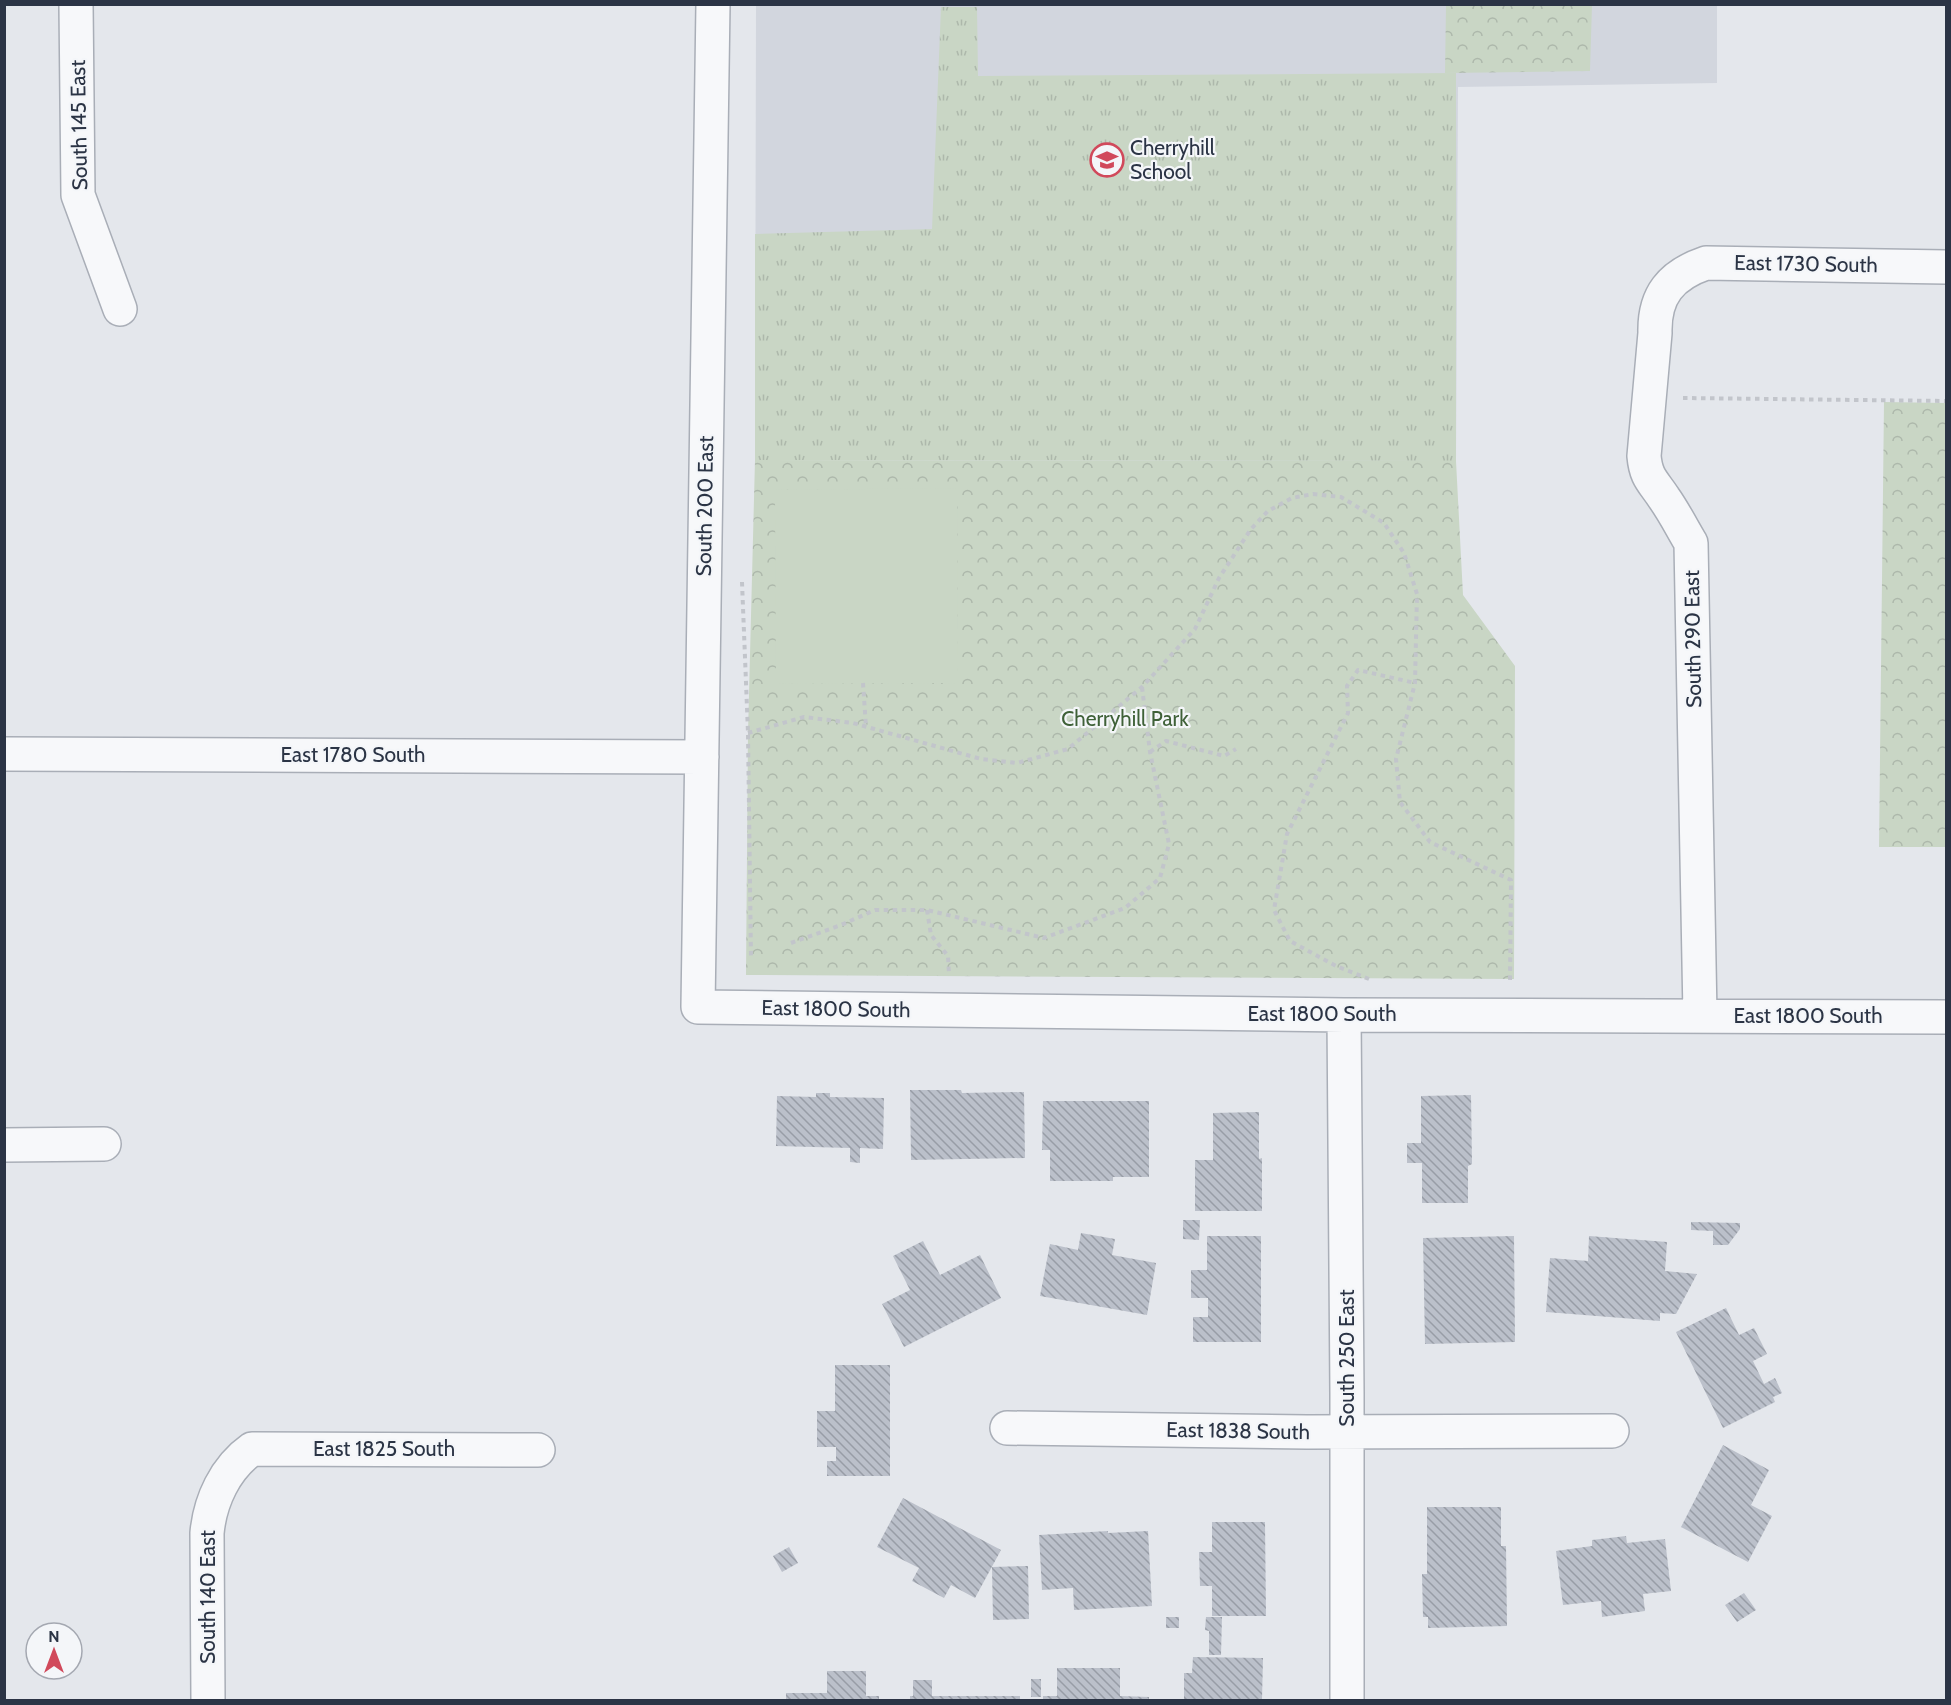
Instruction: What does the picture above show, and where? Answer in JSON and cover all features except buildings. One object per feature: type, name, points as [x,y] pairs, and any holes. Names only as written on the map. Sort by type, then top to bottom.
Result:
[{"type":"street","name":"South 145 East","points":[[76,4],[78,195],[120,309]]},
{"type":"street","name":"South 200 East","points":[[698,1007],[712,4]]},
{"type":"street","name":"East 1730 South","points":[[1671,281],[1691,268],[1706,262],[1947,267]]},
{"type":"street","name":"South 290 East","points":[[1671,281],[1659,302],[1655,317],[1644,456],[1645,468],[1652,483],[1664,496],[1691,543],[1700,1015]]},
{"type":"street","name":"East 1780 South","points":[[4,754],[702,757]]},
{"type":"street","name":"East 1800 South","points":[[698,1007],[1344,1015],[1947,1017]]},
{"type":"street","name":"South 250 East","points":[[1344,1015],[1347,1701]]},
{"type":"street","points":[[4,1145],[104,1144]]},
{"type":"street","name":"East 1838 South","points":[[1007,1428],[1307,1432],[1612,1431]]},
{"type":"street","name":"East 1825 South","points":[[235,1464],[252,1449],[538,1450]]},
{"type":"street","name":"South 140 East","points":[[208,1701],[207,1533],[209,1515],[222,1483],[235,1464]]},
{"type":"path","points":[[1680,398],[1947,401]]},
{"type":"path","points":[[748,733],[804,717],[853,723],[981,759],[1017,763],[1068,749],[1142,687],[1195,629],[1219,578],[1251,529],[1268,511],[1292,498],[1313,494],[1341,497],[1384,523],[1404,553],[1417,594],[1414,683],[1396,759],[1400,802],[1430,842],[1511,880],[1510,985]]},
{"type":"path","points":[[742,574],[748,733],[751,958]]},
{"type":"path","points":[[1373,985],[1368,978],[1336,966],[1290,941],[1274,910],[1287,834],[1348,712],[1347,686],[1358,670],[1414,683]]},
{"type":"path","points":[[863,683],[866,727]]},
{"type":"path","points":[[791,943],[875,910],[927,910],[1044,938],[1125,908],[1161,878],[1169,844],[1150,752],[1142,687]]},
{"type":"path","points":[[1150,752],[1166,741],[1224,756],[1236,749]]},
{"type":"path","points":[[927,910],[931,935],[948,956],[949,980]]},
{"type":"shaded area","name":"Cherryhill School","points":[[756,5],[1717,5],[1717,83],[1458,87],[1456,461],[755,460]]},
{"type":"green space","points":[[1446,5],[1592,5],[1590,71],[1445,73]]},
{"type":"green space","name":"Cherryhill School","points":[[941,7],[977,7],[978,76],[1456,73],[1456,461],[755,460],[755,234],[932,229]]},
{"type":"green space","points":[[1884,402],[1946,403],[1946,847],[1879,847]]},
{"type":"green space","name":"Cherryhill Park","points":[[755,460],[1456,461],[1463,595],[1515,666],[1514,979],[746,975],[748,733]]},
{"type":"green space","points":[[957,488],[958,683],[776,684],[775,490]]},
{"type":"place","name":"Cherryhill School","points":[[1107,160]]}]
